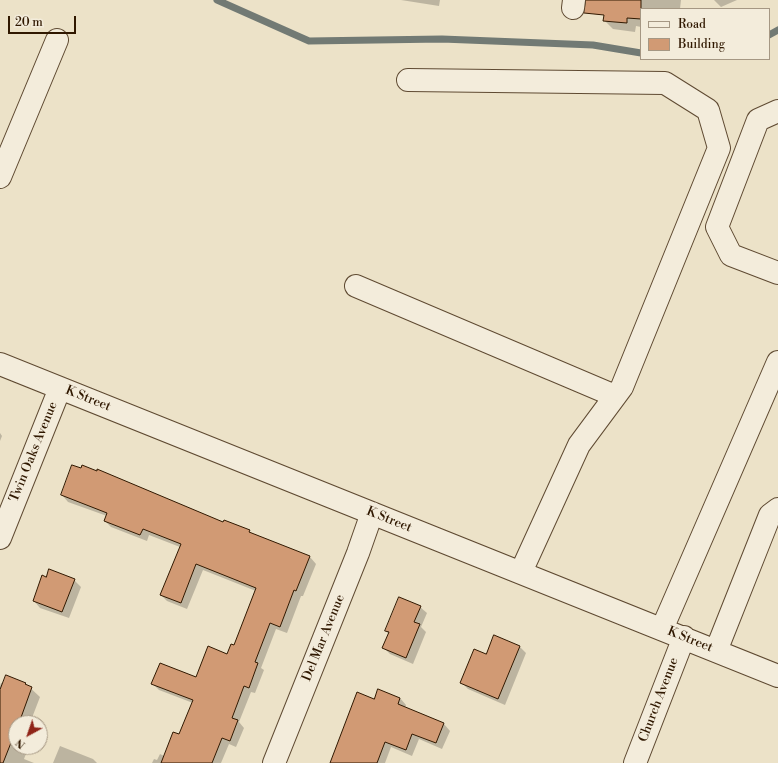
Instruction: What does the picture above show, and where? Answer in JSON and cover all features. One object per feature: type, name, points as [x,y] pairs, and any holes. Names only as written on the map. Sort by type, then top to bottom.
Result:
[{"type":"street","points":[[0,177],[57,40]]},
{"type":"street","points":[[408,80],[665,84],[708,110],[719,148],[622,387],[579,445],[521,572]]},
{"type":"street","points":[[778,111],[758,120],[717,227],[731,255],[778,273]]},
{"type":"street","points":[[356,286],[615,396]]},
{"type":"street","points":[[662,629],[778,362]]},
{"type":"street","name":"K Street","points":[[0,364],[684,637],[778,676]]},
{"type":"street","name":"Twin Oaks Avenue","points":[[0,538],[60,388]]},
{"type":"street","points":[[716,651],[770,515],[778,509]]},
{"type":"street","name":"Del Mar Avenue","points":[[274,763],[358,553],[372,513]]},
{"type":"street","name":"Church Avenue","points":[[635,763],[684,637]]},
{"type":"building","points":[[586,0],[641,0],[640,19],[627,18],[627,23],[603,21],[604,15],[584,13]]},
{"type":"building","points":[[72,465],[81,468],[82,465],[97,471],[97,469],[223,522],[224,520],[250,530],[249,532],[310,556],[296,591],[294,590],[280,627],[270,623],[255,662],[258,663],[249,688],[244,686],[232,718],[238,720],[230,741],[222,738],[212,763],[161,763],[173,732],[179,734],[193,700],[151,684],[160,663],[196,677],[208,646],[227,654],[231,644],[234,645],[256,588],[196,564],[181,603],[160,595],[181,544],[143,529],[140,535],[104,521],[107,513],[61,495]]},
{"type":"building","points":[[49,569],[75,579],[62,612],[33,601],[42,575],[46,577]]},
{"type":"building","points":[[399,597],[421,606],[414,622],[420,624],[406,658],[382,648],[389,632],[385,631]]},
{"type":"building","points":[[494,635],[520,646],[498,699],[460,683],[474,649],[486,654]]},
{"type":"building","points":[[6,675],[32,687],[22,715],[8,715],[8,750],[3,763],[0,763],[0,690]]},
{"type":"building","points":[[378,689],[400,698],[398,704],[444,723],[436,743],[412,734],[406,750],[385,742],[377,763],[330,763],[357,692],[374,699]]},
{"type":"waterway","points":[[217,0],[309,41],[442,39],[593,45],[640,53]]},
{"type":"waterway","points":[[770,34],[778,30]]}]
